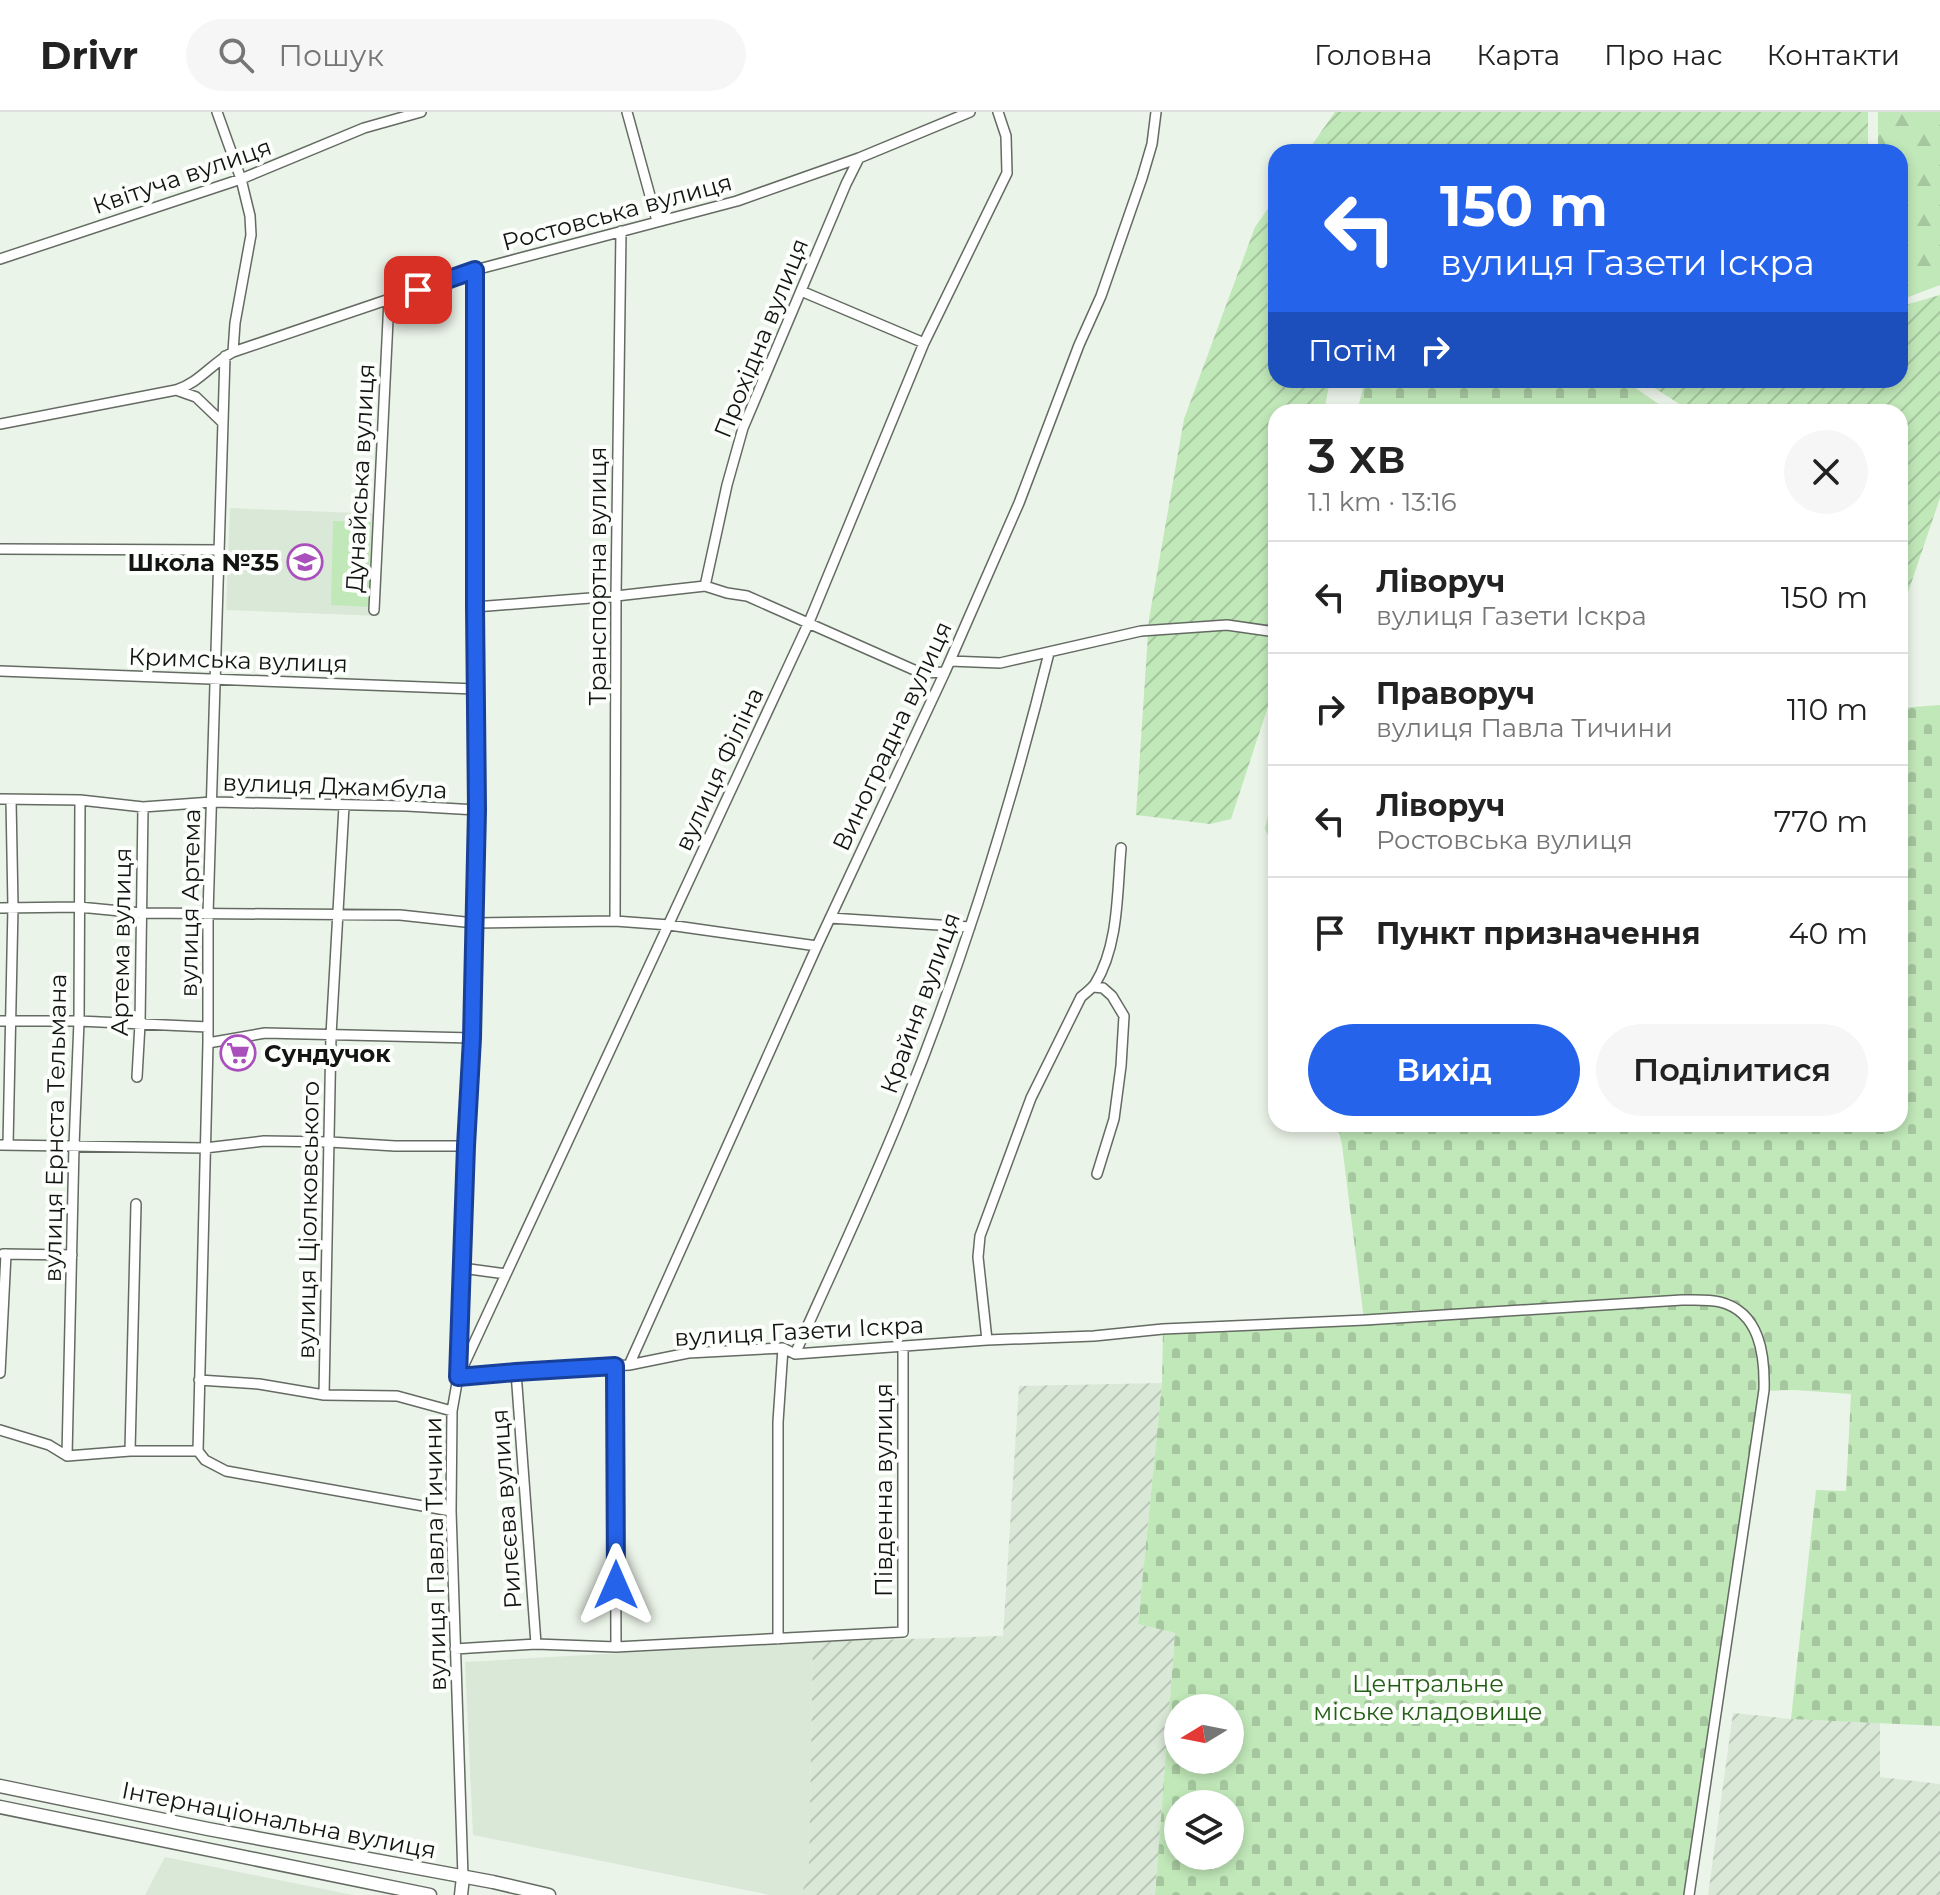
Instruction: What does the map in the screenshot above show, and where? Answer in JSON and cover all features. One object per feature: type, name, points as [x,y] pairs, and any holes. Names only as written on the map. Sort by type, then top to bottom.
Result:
[{"type":"main road","name":"Інтернаціональна вулиця","points":[[0,1786],[549,1895]]},
{"type":"main road","name":"Інтернаціональна вулиця","points":[[0,1807],[430,1895]]},
{"type":"main road","points":[[461,1895],[463,1877]]},
{"type":"street","name":"вулиця Артема","points":[[198,1451],[208,1043],[208,914],[223,392],[251,235],[241,179],[217,112]]},
{"type":"street","name":"Квітуча вулиця","points":[[0,259],[241,179],[364,128],[421,112]]},
{"type":"street","points":[[627,112],[657,221]]},
{"type":"street","name":"Ростовська вулиця","points":[[0,424],[186,387],[229,354],[475,270],[737,201],[859,158],[970,112]]},
{"type":"street","name":"вулиця Філіна","points":[[458,1377],[809,622],[924,343],[1007,173],[1006,136],[998,112]]},
{"type":"street","name":"Виноградна вулиця","points":[[629,1365],[1019,503],[1079,345],[1101,296],[1142,178],[1152,144],[1156,112]]},
{"type":"street","name":"Прохідна вулиця","points":[[705,586],[743,428],[859,158]]},
{"type":"street","name":"Транспортна вулиця","points":[[615,921],[621,231]]},
{"type":"street","name":"вулиця Павла Тичини","points":[[463,1877],[451,1511],[452,1411],[458,1377],[472,1038],[477,810],[475,270]]},
{"type":"street","points":[[801,291],[924,343]]},
{"type":"street","name":"Дунайська вулиця","points":[[374,610],[389,299]]},
{"type":"street","points":[[196,397],[195,387],[200,378],[216,382],[223,392]]},
{"type":"street","points":[[176,390],[196,397],[222,422]]},
{"type":"street","points":[[0,549],[219,550]]},
{"type":"street","points":[[475,607],[705,586],[747,596],[921,673],[945,672]]},
{"type":"street","points":[[950,661],[1000,663],[1141,631],[1227,625],[1268,631]]},
{"type":"street","name":"Крайня вулиця","points":[[795,1354],[905,1105],[970,927],[1027,743],[1049,653]]},
{"type":"street","name":"Кримська вулиця","points":[[0,671],[475,689]]},
{"type":"street","name":"вулиця Джамбула","points":[[0,799],[80,800],[143,807],[212,802],[477,810]]},
{"type":"street","points":[[11,800],[12,1021],[4,1145],[205,1148],[264,1141],[466,1146]]},
{"type":"street","name":"вулиця Ернста Тельмана","points":[[67,1456],[79,1021],[80,800]]},
{"type":"street","name":"вулиця Ціолковського","points":[[324,1395],[331,1035],[344,806]]},
{"type":"street","name":"Артема вулиця","points":[[137,1077],[143,807]]},
{"type":"street","points":[[987,1340],[978,1257],[980,1236],[1031,1098],[1081,997],[1094,987],[1108,955],[1116,915],[1121,848]]},
{"type":"street","points":[[0,908],[79,907],[141,913],[400,915],[474,923],[615,921],[669,925],[817,946]]},
{"type":"street","points":[[830,918],[970,927]]},
{"type":"street","points":[[1094,987],[1103,988],[1112,996],[1124,1016],[1114,1119],[1097,1174]]},
{"type":"street","points":[[0,1021],[208,1027]]},
{"type":"street","points":[[208,1043],[265,1033],[472,1038]]},
{"type":"street","points":[[130,1451],[136,1204]]},
{"type":"street","points":[[0,1373],[3,1254],[72,1255]]},
{"type":"street","points":[[462,1268],[506,1274]]},
{"type":"street","name":"вулиця Газети Іскра","points":[[458,1377],[629,1365],[688,1353],[783,1348],[795,1354],[1163,1329],[1702,1300],[1737,1308],[1747,1317],[1763,1352],[1764,1390],[1689,1895]]},
{"type":"street","points":[[455,1649],[536,1644],[616,1647],[778,1639],[778,1422],[783,1348]]},
{"type":"street","name":"Південна вулиця","points":[[778,1639],[903,1632],[903,1348]]},
{"type":"street","points":[[615,1366],[616,1647]]},
{"type":"street","name":"Рилєєва вулиця","points":[[516,1372],[536,1644]]},
{"type":"street","points":[[199,1380],[259,1384],[324,1395],[397,1396],[452,1411]]},
{"type":"street","points":[[0,1430],[49,1445],[67,1456],[130,1451],[198,1451],[205,1460],[226,1471],[451,1511]]},
{"type":"shaded area","name":"Школа №35","points":[[230,508],[383,514],[379,616],[226,610]]},
{"type":"shaded area","points":[[1162,1383],[1138,1624],[1175,1633],[1170,1694],[1164,1694],[1164,1774],[1155,1895],[802,1895],[809,1864],[813,1642],[1003,1636],[1019,1386]]},
{"type":"shaded area","points":[[813,1642],[809,1864],[802,1895],[770,1895],[473,1835],[465,1662]]},
{"type":"shaded area","points":[[1733,1713],[1880,1723],[1880,1777],[1940,1784],[1940,1895],[1708,1895]]},
{"type":"shaded area","points":[[165,1857],[353,1895],[145,1895]]},
{"type":"green space","points":[[1335,112],[1868,112],[1868,144],[1313,144]]},
{"type":"green space","points":[[1878,112],[1940,112],[1940,285],[1908,297],[1908,144],[1878,144]]},
{"type":"green space","points":[[1268,208],[1268,388],[1328,388],[1326,404],[1268,404],[1268,706],[1231,819],[1210,824],[1136,815],[1149,619],[1184,419],[1255,227]]},
{"type":"green space","points":[[1940,295],[1940,498],[1908,592],[1908,404],[1680,404],[1654,388],[1908,388],[1908,304]]},
{"type":"green space","points":[[1363,388],[1636,388],[1658,404],[1359,404]]},
{"type":"green space","points":[[333,521],[371,522],[369,607],[331,605]]},
{"type":"green space","name":"Центральне міське кладовище","points":[[1940,705],[1940,1726],[1791,1719],[1816,1490],[1846,1491],[1851,1394],[1764,1391],[1689,1895],[1155,1895],[1164,1774],[1244,1774],[1244,1694],[1170,1694],[1175,1633],[1138,1624],[1162,1383],[1163,1329],[1364,1320],[1339,1132],[1908,1132],[1908,707]]},
{"type":"place","name":"Школа №35","points":[[305,562]]},
{"type":"place","name":"Сундучок","points":[[238,1053]]},
{"type":"route","points":[[418,290],[475,270],[477,810],[472,1038],[458,1377],[615,1366],[616,1585]]}]
